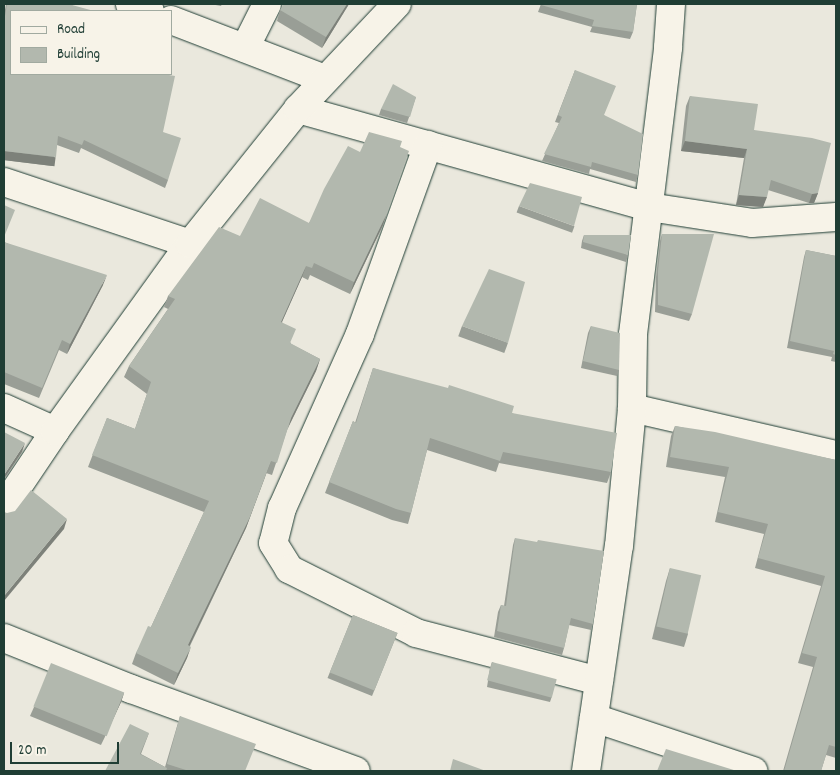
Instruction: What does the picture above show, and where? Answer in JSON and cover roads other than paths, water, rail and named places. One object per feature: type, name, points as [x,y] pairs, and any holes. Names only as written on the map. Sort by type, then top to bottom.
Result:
[{"type":"street","points":[[130,4],[147,10]]},
{"type":"street","points":[[244,48],[267,4]]},
{"type":"street","points":[[4,507],[54,431],[190,244],[298,109],[397,4]]},
{"type":"street","points":[[586,771],[620,546],[632,408],[633,334],[671,4]]},
{"type":"street","points":[[172,20],[326,79]]},
{"type":"street","points":[[298,109],[649,207],[752,223],[836,217]]},
{"type":"street","points":[[428,145],[360,334],[282,508],[273,542],[289,568],[416,633],[599,681]]},
{"type":"street","points":[[4,182],[190,244]]},
{"type":"street","points":[[4,408],[54,431]]},
{"type":"street","points":[[632,408],[836,455]]},
{"type":"street","points":[[4,638],[131,689],[356,771]]},
{"type":"street","points":[[594,718],[753,771]]}]
